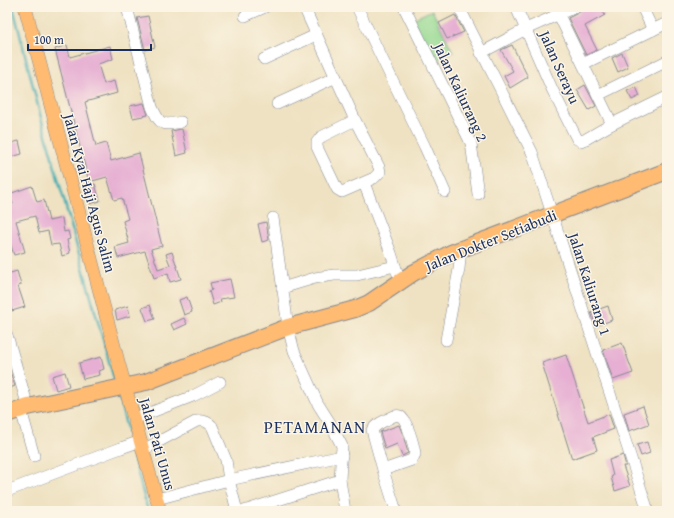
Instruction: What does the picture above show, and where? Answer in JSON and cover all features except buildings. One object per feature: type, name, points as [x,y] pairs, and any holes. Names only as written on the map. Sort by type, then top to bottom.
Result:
[{"type":"highway","name":"Jalan Dokter Setiabudi","points":[[18,410],[146,382],[276,332],[355,309],[369,303],[427,264],[667,171]]},
{"type":"main road","name":"Jalan Kyai Haji Agus Salim","points":[[25,7],[119,365],[119,388]]},
{"type":"main road","name":"Jalan Pati Unus","points":[[119,388],[134,419],[139,445],[159,505]]},
{"type":"street","points":[[127,7],[152,107],[157,118],[167,125],[181,122]]},
{"type":"street","points":[[245,16],[265,7]]},
{"type":"street","points":[[304,7],[380,172],[377,176],[364,183],[345,191],[339,191],[317,142],[321,137],[355,120]]},
{"type":"street","points":[[357,7],[425,147],[445,192]]},
{"type":"street","name":"Jalan Kaliurang 2","points":[[404,7],[471,143],[478,194]]},
{"type":"street","name":"Jalan Kaliurang 1","points":[[459,7],[532,152],[648,511]]},
{"type":"street","name":"Jalan Serayu","points":[[516,7],[552,89],[577,139],[581,141],[586,139],[612,124]]},
{"type":"street","points":[[481,53],[557,11],[575,7]]},
{"type":"street","points":[[642,7],[653,30]]},
{"type":"street","points":[[557,11],[612,124],[667,97]]},
{"type":"street","points":[[583,64],[667,23]]},
{"type":"street","points":[[264,59],[316,34]]},
{"type":"street","points":[[598,95],[667,61]]},
{"type":"street","points":[[277,104],[336,77]]},
{"type":"street","points":[[364,183],[400,282]]},
{"type":"street","points":[[273,218],[282,288],[276,332],[294,351],[318,404],[340,440],[342,446],[340,480],[345,511]]},
{"type":"street","points":[[446,340],[461,250]]},
{"type":"street","points":[[282,288],[315,278],[334,275],[357,275],[395,266]]},
{"type":"street","points":[[7,335],[18,410],[34,456]]},
{"type":"street","points":[[134,419],[193,396],[220,382]]},
{"type":"street","points":[[383,470],[414,458],[415,450],[404,419],[401,416],[393,416],[379,423],[372,430],[383,470],[396,511]]},
{"type":"street","points":[[7,491],[120,448],[139,445],[202,420],[208,422],[212,426],[226,460],[229,480],[237,511]]},
{"type":"street","points":[[159,505],[229,480],[342,456]]},
{"type":"street","points":[[244,511],[340,480]]},
{"type":"green space","points":[[432,10],[453,52],[434,62],[413,19]]},
{"type":"waterway","points":[[13,7],[40,114],[115,383]]},
{"type":"waterway","points":[[118,394],[130,441]]},
{"type":"waterway","points":[[131,448],[148,511]]},
{"type":"district","name":"PETAMANAN","points":[[315,426]]}]
